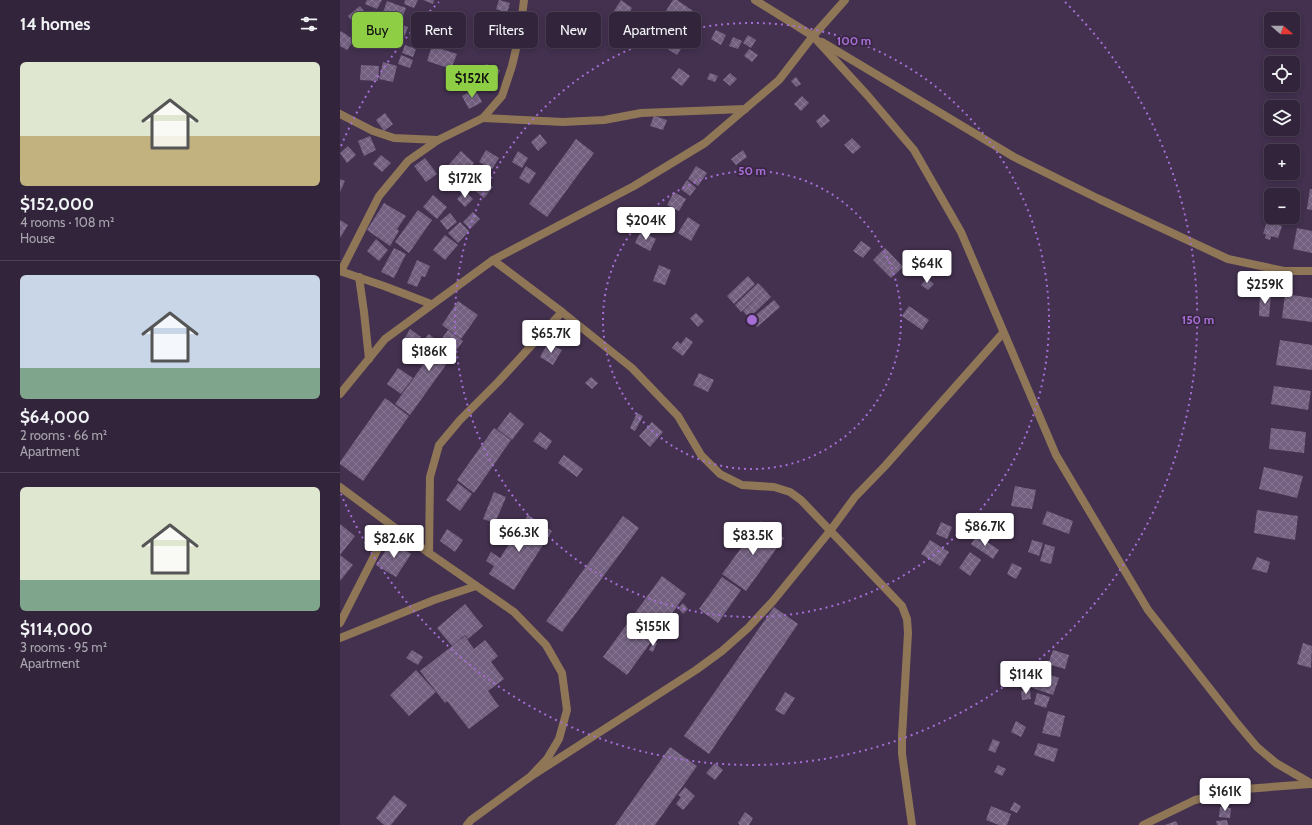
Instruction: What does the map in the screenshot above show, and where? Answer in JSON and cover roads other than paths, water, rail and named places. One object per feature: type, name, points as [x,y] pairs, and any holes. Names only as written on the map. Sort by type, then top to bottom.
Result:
[{"type":"street","points":[[431,304],[340,271],[379,196],[408,161],[438,140],[483,118],[502,96],[512,66],[520,32],[524,0]]},
{"type":"street","points":[[755,0],[1014,157],[1099,199],[1228,259],[1284,272],[1312,271]]},
{"type":"street","points":[[340,394],[384,339],[493,260],[634,186],[705,143],[779,80],[813,36],[845,0]]},
{"type":"street","points":[[813,36],[868,96],[914,150],[961,232],[1056,455],[1148,610],[1257,747],[1276,763],[1311,784]]},
{"type":"street","points":[[483,118],[563,122],[604,120],[641,113],[745,109]]},
{"type":"street","points":[[340,114],[373,131],[394,138],[438,140]]},
{"type":"street","points":[[493,260],[562,312],[632,368],[678,416],[701,455],[720,474],[742,485],[774,487],[790,492],[801,500],[902,606],[907,619],[908,633],[902,754],[912,825]]},
{"type":"street","points":[[359,277],[368,358]]},
{"type":"street","points":[[429,553],[430,477],[439,445],[460,420],[498,382],[562,312]]},
{"type":"street","points":[[467,825],[471,820],[530,777],[696,670],[722,651],[748,628],[773,601],[830,531],[855,496],[885,466],[1004,333]]},
{"type":"street","points":[[340,487],[390,525],[514,612],[546,645],[562,673],[567,710],[559,739],[547,759],[530,777]]},
{"type":"street","points":[[340,622],[390,525]]},
{"type":"street","points":[[340,638],[434,600],[476,586]]},
{"type":"street","points":[[1143,825],[1195,800],[1245,790],[1311,784]]}]
